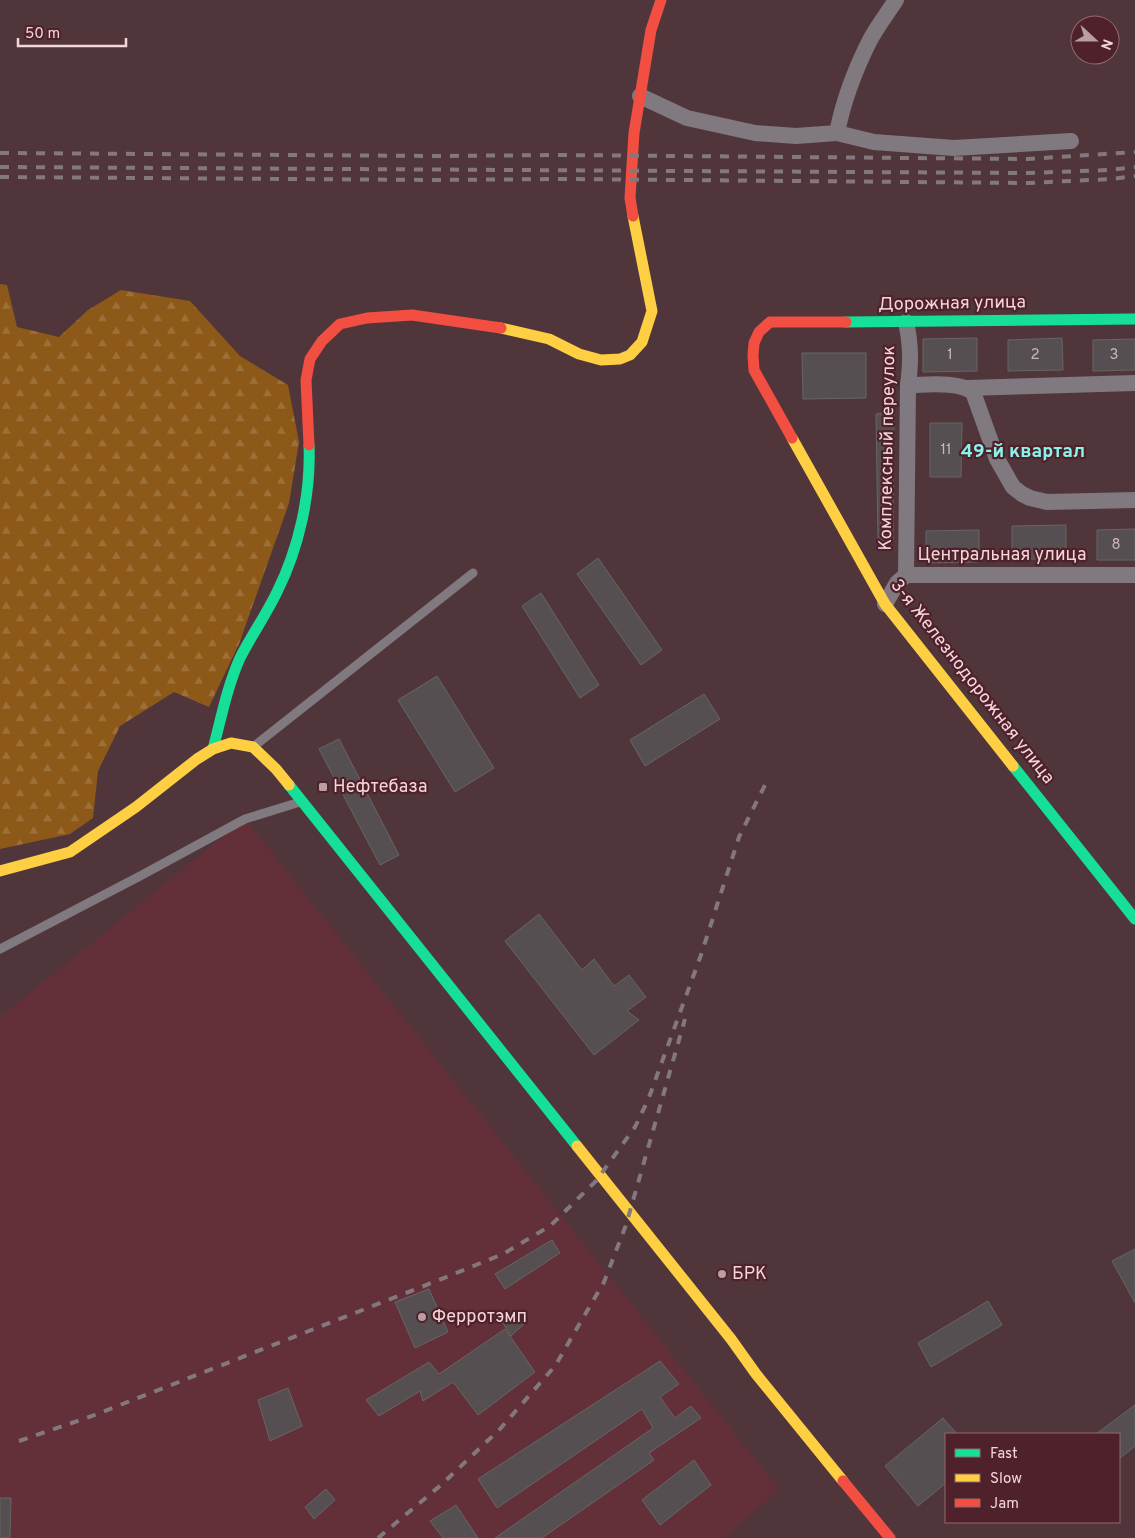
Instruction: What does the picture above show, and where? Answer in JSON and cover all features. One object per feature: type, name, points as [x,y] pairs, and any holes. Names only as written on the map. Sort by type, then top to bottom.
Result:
[{"type":"street","points":[[213,749],[231,682],[240,659],[288,568],[306,505],[309,451],[306,380],[310,359],[322,341],[340,324],[367,318],[412,315],[492,326],[549,339],[579,354],[601,360],[620,359],[630,355],[642,342],[652,311],[630,198],[634,133],[651,30],[661,0]]},
{"type":"street","points":[[837,133],[852,82],[869,42],[896,0]]},
{"type":"street","points":[[640,96],[687,118],[754,133],[796,136],[837,133],[874,142],[954,148],[1071,141]]},
{"type":"street","name":"Дорожная улица","points":[[770,322],[1135,318]]},
{"type":"street","name":"3-я Железнодорожная улица","points":[[770,322],[756,335],[753,352],[754,370],[885,604],[1135,919]]},
{"type":"street","name":"Комплексный переулок","points":[[906,322],[911,345],[908,385],[906,575]]},
{"type":"street","points":[[967,388],[1135,383]]},
{"type":"street","points":[[908,385],[958,385],[973,392],[997,460],[1013,487],[1022,494],[1048,502],[1135,500]]},
{"type":"street","name":"Центральная улица","points":[[885,604],[906,575],[1135,575]]},
{"type":"street","points":[[0,871],[70,852],[136,807],[197,759],[213,749],[231,743],[253,747],[276,769],[302,801],[731,1340],[756,1374],[890,1538]]},
{"type":"lane","points":[[253,747],[473,573]]},
{"type":"lane","points":[[0,949],[245,820],[302,801]]},
{"type":"shaded area","points":[[245,819],[779,1489],[725,1538],[0,1538],[0,1017]]},
{"type":"green space","points":[[0,284],[7,285],[17,327],[59,337],[88,310],[121,290],[190,301],[240,356],[288,385],[299,442],[289,503],[239,644],[209,707],[174,692],[120,726],[98,771],[93,818],[70,834],[0,849]]},
{"type":"building","points":[[977,338],[977,371],[923,372],[923,339]]},
{"type":"building","points":[[1062,338],[1063,370],[1008,371],[1008,340]]},
{"type":"building","points":[[1135,339],[1135,370],[1093,371],[1093,340]]},
{"type":"building","points":[[802,353],[866,353],[866,398],[803,399]]},
{"type":"building","points":[[894,411],[893,540],[878,540],[876,414]]},
{"type":"building","points":[[930,423],[962,423],[961,477],[930,477]]},
{"type":"building","points":[[1066,525],[1066,559],[1012,559],[1012,526]]},
{"type":"building","points":[[1135,529],[1135,560],[1097,560],[1097,530]]},
{"type":"building","points":[[979,530],[979,562],[926,563],[926,531]]},
{"type":"building","points":[[598,558],[662,650],[641,665],[577,574]]},
{"type":"building","points":[[541,593],[599,685],[580,698],[522,606]]},
{"type":"building","points":[[437,676],[494,768],[455,792],[398,700]]},
{"type":"building","points":[[704,694],[720,719],[645,766],[630,740]]},
{"type":"building","points":[[339,739],[399,855],[380,865],[319,749]]},
{"type":"building","points":[[539,914],[582,970],[594,959],[614,986],[629,975],[646,997],[627,1011],[639,1020],[594,1055],[505,941]]},
{"type":"building","points":[[552,1240],[560,1253],[505,1289],[495,1274]]},
{"type":"building","points":[[1135,1249],[1135,1303],[1112,1261]]},
{"type":"building","name":"Ферротэмп","points":[[429,1289],[448,1332],[415,1348],[395,1302]]},
{"type":"building","points":[[988,1301],[1002,1325],[931,1367],[918,1343]]},
{"type":"building","points":[[517,1314],[525,1323],[511,1336],[503,1323]]},
{"type":"building","points":[[505,1329],[535,1372],[478,1415],[453,1382],[423,1401],[420,1391],[379,1416],[366,1400],[429,1362],[439,1374]]},
{"type":"building","points":[[660,1361],[679,1384],[660,1397],[675,1418],[691,1406],[701,1418],[649,1453],[654,1460],[542,1538],[495,1538],[653,1428],[642,1409],[497,1508],[478,1479]]},
{"type":"building","points":[[288,1388],[302,1426],[270,1441],[258,1400]]},
{"type":"building","points":[[1135,1405],[1135,1446],[1120,1458],[1120,1433],[1097,1433]]},
{"type":"building","points":[[943,1418],[956,1433],[945,1433],[945,1484],[918,1506],[885,1466]]},
{"type":"building","points":[[694,1460],[711,1485],[660,1525],[642,1500]]},
{"type":"building","points":[[326,1489],[335,1500],[314,1519],[305,1507]]},
{"type":"building","points":[[0,1498],[11,1498],[10,1538],[0,1538]]},
{"type":"building","points":[[456,1505],[478,1538],[443,1538],[430,1521]]},
{"type":"railway","points":[[0,153],[1028,159],[1135,152]]},
{"type":"railway","points":[[0,167],[1029,173],[1110,170],[1135,167]]},
{"type":"railway","points":[[0,177],[1028,183],[1135,176]]},
{"type":"railway","points":[[19,1441],[92,1416],[439,1280],[503,1254],[550,1226],[596,1181],[635,1127],[648,1100],[701,955],[739,837],[767,781]]},
{"type":"railway","points":[[378,1538],[441,1485],[500,1429],[555,1366],[604,1282],[626,1225],[685,1019]]},
{"type":"traffic: fast","points":[[846,322],[1135,319]]},
{"type":"traffic: fast","points":[[213,749],[235,669],[277,592],[292,557],[306,501],[309,445]]},
{"type":"traffic: fast","points":[[1013,766],[1135,919]]},
{"type":"traffic: fast","points":[[289,785],[577,1146]]},
{"type":"traffic: slow","points":[[501,328],[549,339],[579,354],[601,360],[620,359],[630,355],[642,342],[652,311],[633,216]]},
{"type":"traffic: slow","points":[[792,438],[885,604],[1013,766]]},
{"type":"traffic: slow","points":[[0,871],[70,852],[136,807],[197,759],[213,749],[231,743],[253,747],[276,769],[289,785]]},
{"type":"traffic: slow","points":[[577,1146],[731,1339],[756,1374],[843,1481]]},
{"type":"traffic: jam","points":[[633,216],[630,198],[634,133],[651,30],[661,0]]},
{"type":"traffic: jam","points":[[309,445],[306,380],[310,359],[322,341],[340,324],[367,318],[412,315],[501,328]]},
{"type":"traffic: jam","points":[[792,438],[754,370],[754,343],[759,332],[770,322],[846,322]]},
{"type":"traffic: jam","points":[[843,1481],[890,1538]]},
{"type":"place","name":"Нефтебаза","points":[[323,787]]},
{"type":"place","name":"БРК","points":[[722,1274]]},
{"type":"place","name":"Ферротэмп","points":[[422,1317]]},
{"type":"district","name":"49-й квартал","points":[[1023,452]]}]
